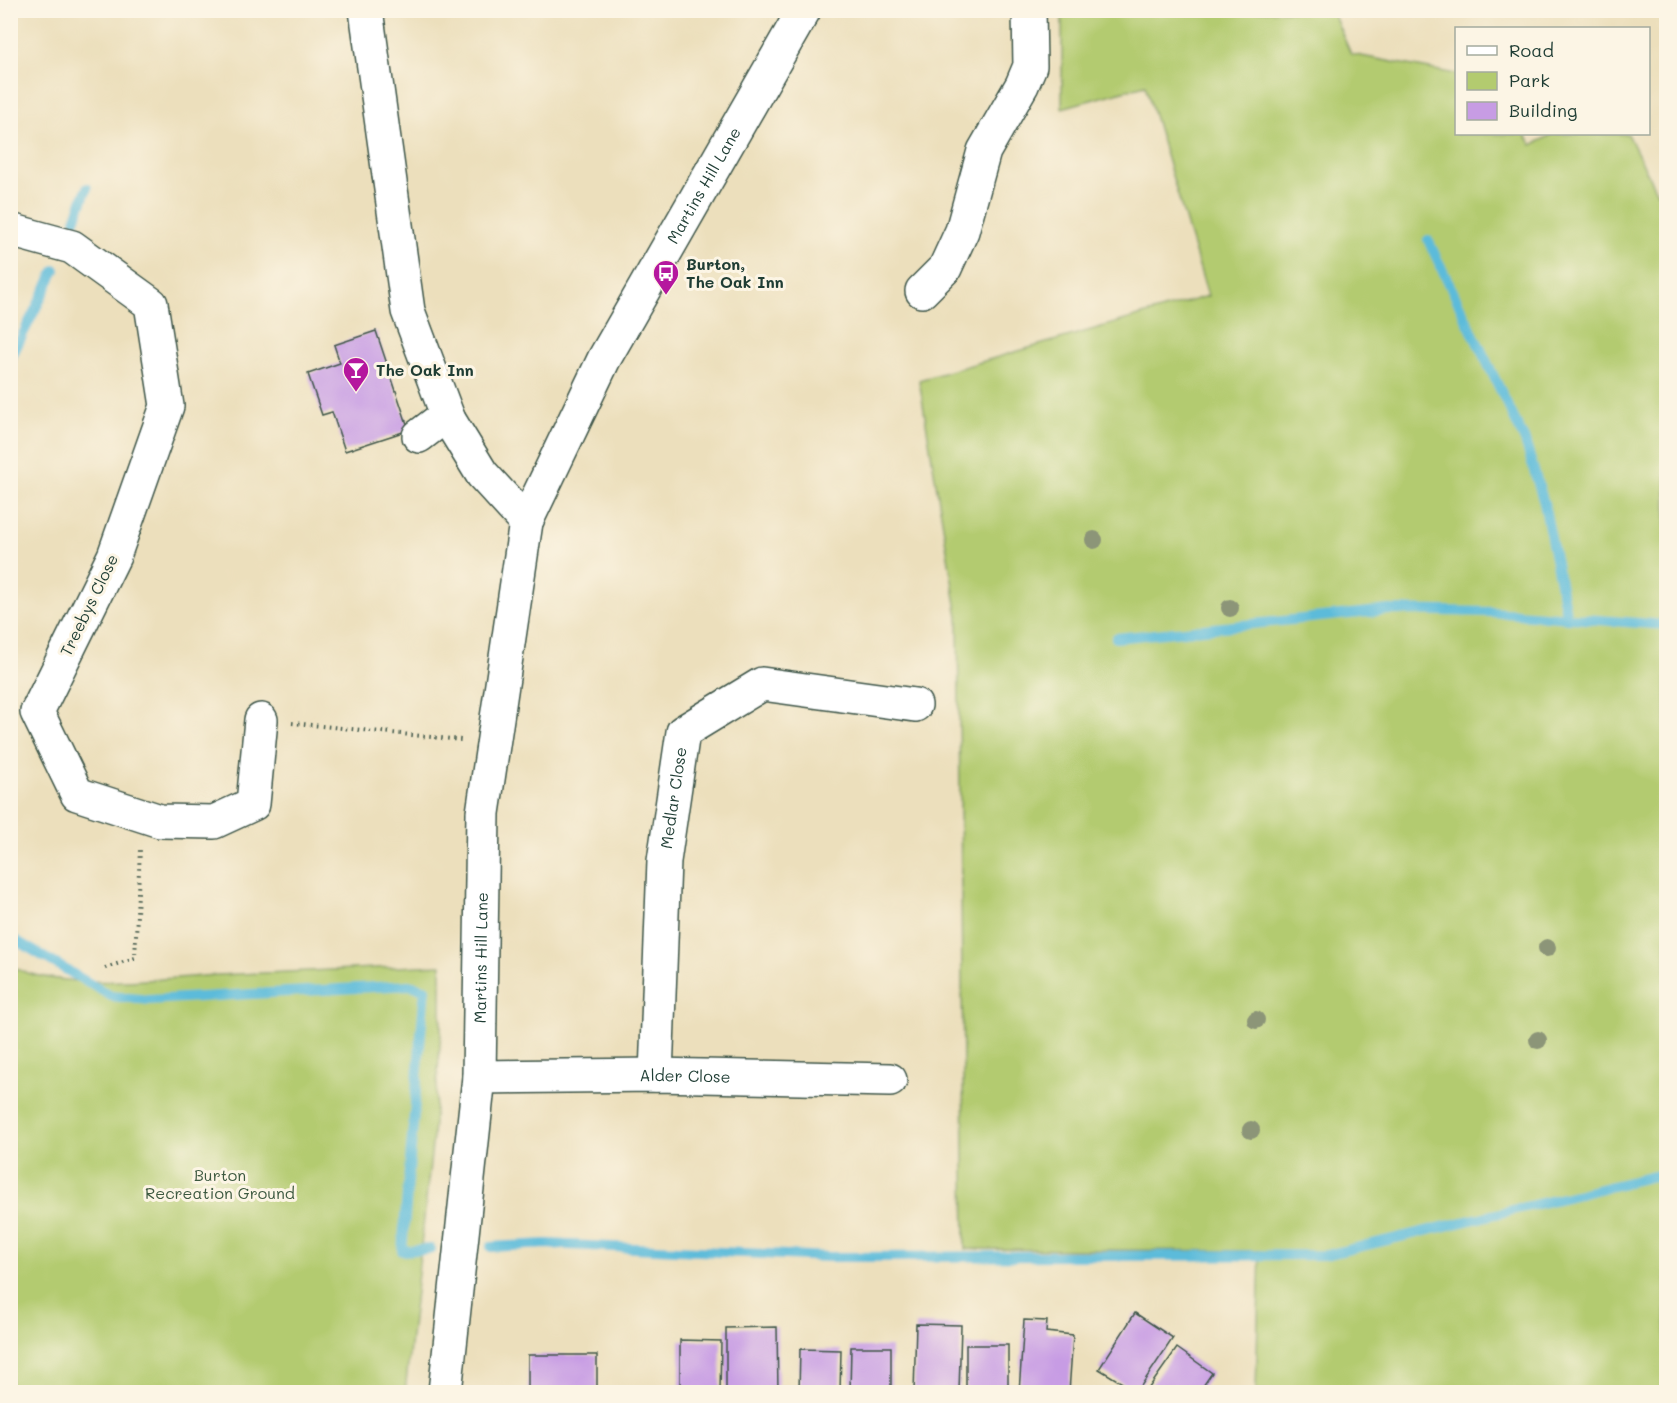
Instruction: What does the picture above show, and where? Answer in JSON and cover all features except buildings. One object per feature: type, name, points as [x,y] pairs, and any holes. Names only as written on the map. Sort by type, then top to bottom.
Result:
[{"type":"street","points":[[366,10],[408,311],[449,420],[482,474],[526,522]]},
{"type":"street","name":"Martins Hill Lane","points":[[445,1392],[479,1077],[483,813],[526,522],[604,359],[804,10]]},
{"type":"street","points":[[922,291],[945,268],[962,231],[984,151],[1022,85],[1030,66],[1029,10]]},
{"type":"street","name":"Treebys Close","points":[[10,231],[72,247],[151,304],[167,406],[114,556],[37,712],[77,794],[160,821],[213,822],[254,804],[261,720]]},
{"type":"street","points":[[419,436],[436,423],[449,420]]},
{"type":"street","name":"Medlar Close","points":[[656,1075],[664,861],[683,732],[762,684],[915,705]]},
{"type":"street","name":"Alder Close","points":[[479,1077],[656,1075],[890,1080]]},
{"type":"path","points":[[261,720],[493,743]]},
{"type":"path","points":[[105,968],[135,958],[142,816]]},
{"type":"green space","points":[[1062,11],[1332,11],[1351,54],[1455,74],[1455,135],[1526,135],[1532,145],[1551,135],[1628,135],[1657,193],[1666,189],[1666,1392],[1256,1392],[1260,1251],[965,1249],[958,617],[919,380],[1208,296],[1145,85],[1062,108]]},
{"type":"green space","name":"Burton Recreation Ground","points":[[441,965],[441,1032],[433,1136],[405,1392],[11,1392],[11,966],[31,974],[55,979],[112,981]]},
{"type":"waterway","points":[[75,220],[87,188]]},
{"type":"waterway","points":[[1428,240],[1525,441],[1544,503],[1567,618]]},
{"type":"waterway","points":[[10,360],[55,270]]},
{"type":"waterway","points":[[1116,638],[1389,610],[1491,612],[1666,625]]},
{"type":"waterway","points":[[10,937],[111,996],[149,1000],[409,985],[425,989],[402,1251],[431,1249]]},
{"type":"waterway","points":[[491,1247],[547,1244],[829,1257],[1326,1255],[1666,1173]]},
{"type":"place","name":"Burton, The Oak Inn","points":[[666,296]]},
{"type":"place","name":"The Oak Inn","points":[[356,393]]}]
